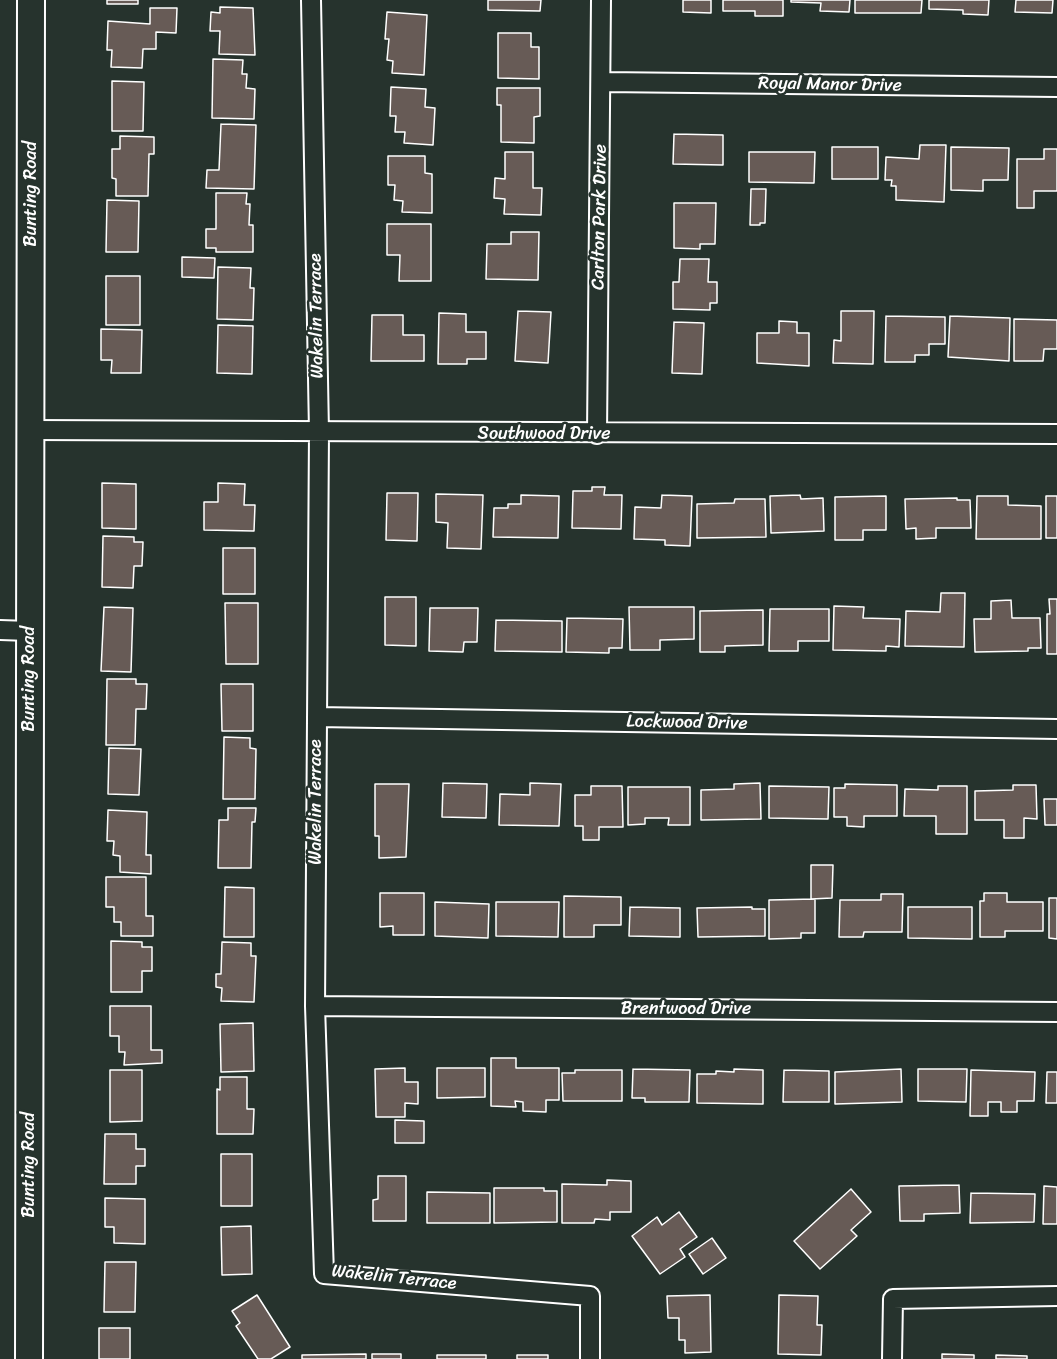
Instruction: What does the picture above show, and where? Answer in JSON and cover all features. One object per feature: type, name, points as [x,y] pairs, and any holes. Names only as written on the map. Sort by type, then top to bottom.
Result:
[{"type":"main road","name":"Bunting Road","points":[[29,1359],[31,0]]},
{"type":"street","name":"Wakelin Terrace","points":[[311,0],[319,432],[315,1006],[324,1274],[590,1296],[590,1359]]},
{"type":"street","name":"Carlton Park Drive","points":[[597,434],[603,82],[601,0]]},
{"type":"street","name":"Royal Manor Drive","points":[[603,82],[1057,87]]},
{"type":"street","name":"Southwood Drive","points":[[30,430],[1057,434]]},
{"type":"street","points":[[0,630],[30,631]]},
{"type":"street","name":"Lockwood Drive","points":[[317,717],[1057,729]]},
{"type":"street","name":"Brentwood Drive","points":[[315,1006],[1057,1012]]},
{"type":"street","points":[[892,1359],[893,1299],[1057,1296]]},
{"type":"building","points":[[107,0],[138,0],[138,4],[107,4]]},
{"type":"building","points":[[488,0],[541,0],[540,11],[488,10]]},
{"type":"building","points":[[683,0],[711,0],[711,13],[683,12]]},
{"type":"building","points":[[723,0],[783,0],[783,16],[755,16],[755,11],[723,11]]},
{"type":"building","points":[[791,0],[850,0],[849,12],[820,11],[821,3],[791,2]]},
{"type":"building","points":[[855,0],[922,0],[921,13],[855,13]]},
{"type":"building","points":[[929,0],[989,0],[988,15],[963,14],[963,10],[929,9]]},
{"type":"building","points":[[1016,0],[1053,0],[1052,13],[1015,12]]},
{"type":"building","points":[[220,7],[253,8],[255,55],[219,54],[220,31],[210,31],[211,12],[220,13]]},
{"type":"building","points":[[150,8],[177,8],[176,33],[156,32],[156,49],[143,49],[142,68],[111,67],[112,50],[107,50],[108,21],[150,24]]},
{"type":"building","points":[[387,12],[427,15],[424,75],[392,73],[393,61],[387,60],[389,39],[385,39]]},
{"type":"building","points":[[498,33],[531,33],[531,47],[539,47],[539,79],[498,78]]},
{"type":"building","points":[[213,59],[243,60],[242,74],[247,74],[246,88],[255,89],[254,119],[212,118]]},
{"type":"building","points":[[112,81],[144,82],[143,131],[112,131]]},
{"type":"building","points":[[391,87],[426,89],[425,107],[435,108],[433,145],[404,143],[405,132],[395,132],[396,116],[390,116]]},
{"type":"building","points":[[497,88],[540,88],[540,116],[534,117],[534,143],[501,142],[501,105],[497,105]]},
{"type":"building","points":[[221,124],[256,125],[254,189],[206,188],[207,170],[219,170]]},
{"type":"building","points":[[674,134],[723,135],[723,165],[673,164]]},
{"type":"building","points":[[120,136],[154,137],[154,154],[149,154],[148,196],[116,196],[116,179],[112,178],[112,149],[120,149]]},
{"type":"building","points":[[920,145],[946,145],[944,202],[896,200],[896,186],[891,186],[892,180],[885,180],[886,157],[919,159]]},
{"type":"building","points":[[832,147],[878,147],[878,179],[832,179]]},
{"type":"building","points":[[951,147],[1009,148],[1008,180],[983,180],[983,191],[951,190]]},
{"type":"building","points":[[1044,149],[1057,149],[1057,191],[1034,191],[1034,208],[1017,208],[1017,159],[1044,159]]},
{"type":"building","points":[[505,152],[533,152],[533,188],[542,188],[541,215],[504,214],[505,199],[494,198],[495,178],[505,179]]},
{"type":"building","points":[[749,152],[815,152],[814,183],[749,182]]},
{"type":"building","points":[[388,156],[425,156],[425,173],[432,174],[432,213],[402,212],[403,201],[394,200],[395,185],[388,185]]},
{"type":"building","points":[[751,189],[766,189],[765,223],[760,223],[760,225],[750,225]]},
{"type":"building","points":[[216,193],[247,193],[246,204],[250,204],[249,225],[253,225],[253,252],[216,252],[216,248],[206,248],[206,229],[216,229]]},
{"type":"building","points":[[107,200],[139,201],[138,252],[106,252]]},
{"type":"building","points":[[674,203],[716,203],[715,244],[700,244],[700,249],[674,248]]},
{"type":"building","points":[[387,224],[431,224],[431,281],[399,281],[400,255],[387,255]]},
{"type":"building","points":[[511,232],[539,232],[538,280],[486,279],[487,244],[511,244]]},
{"type":"building","points":[[182,257],[215,258],[214,278],[182,277]]},
{"type":"building","points":[[680,259],[709,259],[708,282],[717,282],[717,303],[710,303],[710,310],[673,309],[673,282],[679,282]]},
{"type":"building","points":[[218,267],[251,268],[250,288],[254,288],[253,320],[217,319]]},
{"type":"building","points":[[106,276],[140,276],[140,325],[106,325]]},
{"type":"building","points":[[518,311],[551,312],[548,363],[515,361]]},
{"type":"building","points":[[841,311],[874,311],[873,364],[833,363],[834,340],[841,341]]},
{"type":"building","points":[[439,313],[466,314],[466,332],[486,332],[486,359],[467,359],[467,364],[438,364]]},
{"type":"building","points":[[372,315],[403,315],[403,335],[424,335],[424,361],[371,361]]},
{"type":"building","points":[[886,316],[945,317],[945,344],[929,344],[929,355],[915,355],[915,362],[885,362]]},
{"type":"building","points":[[950,316],[1010,318],[1009,361],[948,357]]},
{"type":"building","points":[[1014,319],[1057,320],[1057,349],[1044,349],[1043,361],[1014,361]]},
{"type":"building","points":[[779,321],[797,322],[797,333],[809,333],[809,366],[757,363],[757,333],[779,333]]},
{"type":"building","points":[[674,322],[704,323],[702,374],[672,373]]},
{"type":"building","points":[[218,325],[253,326],[252,374],[217,373]]},
{"type":"building","points":[[101,329],[142,330],[141,373],[111,373],[112,360],[101,360]]},
{"type":"building","points":[[102,483],[136,484],[136,529],[102,528]]},
{"type":"building","points":[[218,483],[245,484],[244,505],[255,505],[254,531],[204,530],[204,502],[218,502]]},
{"type":"building","points":[[592,487],[605,487],[604,495],[622,495],[621,529],[572,528],[573,491],[592,491]]},
{"type":"building","points":[[387,493],[418,493],[417,541],[386,540]]},
{"type":"building","points":[[436,494],[483,495],[481,549],[447,548],[448,523],[436,522]]},
{"type":"building","points":[[521,495],[559,496],[558,538],[493,537],[494,508],[508,508],[508,504],[521,504]]},
{"type":"building","points":[[662,495],[692,496],[690,546],[665,545],[665,540],[634,539],[635,507],[661,508]]},
{"type":"building","points":[[800,495],[801,499],[823,498],[824,531],[771,533],[770,496]]},
{"type":"building","points":[[886,496],[886,530],[863,530],[863,540],[835,540],[835,497]]},
{"type":"building","points":[[977,496],[1008,496],[1008,505],[1041,506],[1041,539],[976,539]]},
{"type":"building","points":[[1046,496],[1057,496],[1057,538],[1046,538]]},
{"type":"building","points":[[957,498],[957,500],[970,500],[971,528],[936,528],[936,538],[916,539],[916,528],[906,529],[905,499]]},
{"type":"building","points":[[735,499],[765,499],[766,537],[697,538],[697,504],[734,503]]},
{"type":"building","points":[[103,536],[134,537],[134,542],[143,542],[142,566],[134,566],[133,588],[102,587]]},
{"type":"building","points":[[223,548],[255,548],[255,594],[223,594]]},
{"type":"building","points":[[941,593],[965,593],[964,647],[905,646],[906,611],[940,612]]},
{"type":"building","points":[[385,597],[416,597],[416,646],[385,645]]},
{"type":"building","points":[[1049,599],[1057,599],[1057,654],[1047,654]]},
{"type":"building","points":[[1011,600],[1012,618],[1040,618],[1041,648],[1028,648],[1028,651],[975,652],[974,619],[991,619],[991,601]]},
{"type":"building","points":[[225,603],[258,603],[258,664],[226,664]]},
{"type":"building","points":[[834,606],[864,607],[863,618],[900,619],[899,647],[886,646],[886,651],[833,650]]},
{"type":"building","points":[[104,607],[133,608],[131,672],[101,671]]},
{"type":"building","points":[[629,607],[694,607],[694,639],[660,640],[660,650],[630,650]]},
{"type":"building","points":[[430,608],[478,608],[477,642],[464,642],[463,652],[429,651]]},
{"type":"building","points":[[770,609],[829,609],[829,641],[798,641],[798,651],[769,651]]},
{"type":"building","points":[[763,610],[763,645],[725,646],[725,652],[700,652],[700,611]]},
{"type":"building","points":[[567,618],[623,619],[622,648],[609,648],[609,653],[566,652]]},
{"type":"building","points":[[496,620],[562,621],[562,652],[495,651]]},
{"type":"building","points":[[107,679],[136,679],[136,684],[147,684],[146,709],[136,709],[135,745],[106,745]]},
{"type":"building","points":[[221,684],[253,684],[253,731],[222,731]]},
{"type":"building","points":[[224,737],[250,738],[250,748],[256,749],[255,799],[223,799]]},
{"type":"building","points":[[109,748],[141,749],[139,795],[108,794]]},
{"type":"building","points":[[443,783],[487,784],[486,818],[442,817]]},
{"type":"building","points":[[530,783],[561,784],[559,826],[499,825],[500,794],[530,795]]},
{"type":"building","points":[[760,783],[761,819],[701,820],[701,790],[734,789],[734,784]]},
{"type":"building","points":[[375,784],[409,784],[406,857],[379,858],[379,836],[375,836]]},
{"type":"building","points":[[845,784],[897,785],[897,816],[864,816],[864,827],[847,826],[847,817],[834,817],[834,788],[845,788]]},
{"type":"building","points":[[1013,785],[1036,785],[1037,819],[1024,818],[1024,838],[1004,838],[1004,820],[975,820],[975,791],[1013,790]]},
{"type":"building","points":[[591,786],[622,786],[623,827],[599,827],[599,840],[583,840],[583,826],[575,826],[575,795],[591,795]]},
{"type":"building","points":[[769,786],[829,787],[828,819],[769,818]]},
{"type":"building","points":[[938,786],[967,786],[967,834],[936,834],[936,816],[904,816],[905,789],[938,790]]},
{"type":"building","points":[[628,787],[690,787],[690,825],[668,825],[669,818],[645,818],[645,824],[628,825]]},
{"type":"building","points":[[1044,799],[1057,799],[1057,825],[1045,825]]},
{"type":"building","points":[[228,808],[256,808],[255,822],[252,822],[251,868],[218,868],[219,820],[228,820]]},
{"type":"building","points":[[108,810],[147,812],[146,855],[151,855],[151,874],[120,872],[120,856],[113,855],[114,841],[107,841]]},
{"type":"building","points":[[811,865],[833,865],[832,898],[811,899]]},
{"type":"building","points":[[106,877],[146,877],[146,916],[153,916],[153,936],[121,936],[121,922],[114,922],[114,907],[106,907]]},
{"type":"building","points":[[225,887],[254,888],[254,937],[224,937]]},
{"type":"building","points":[[380,893],[424,893],[424,935],[393,935],[393,926],[380,927]]},
{"type":"building","points":[[984,893],[1007,893],[1007,902],[1043,902],[1043,931],[1005,931],[1005,937],[980,937],[980,901],[984,901]]},
{"type":"building","points":[[881,894],[903,894],[902,932],[864,932],[863,937],[839,937],[840,900],[881,900]]},
{"type":"building","points":[[564,896],[621,897],[621,925],[594,925],[594,937],[564,937]]},
{"type":"building","points":[[1049,898],[1057,898],[1057,939],[1049,938]]},
{"type":"building","points":[[815,899],[815,933],[801,933],[801,938],[769,939],[769,900]]},
{"type":"building","points":[[435,902],[489,904],[488,938],[435,936]]},
{"type":"building","points":[[496,902],[559,902],[558,937],[496,936]]},
{"type":"building","points":[[630,907],[680,908],[680,937],[629,936]]},
{"type":"building","points":[[752,907],[752,909],[765,909],[765,936],[698,937],[697,908]]},
{"type":"building","points":[[908,907],[972,907],[972,939],[908,938]]},
{"type":"building","points":[[111,941],[142,942],[142,947],[152,947],[152,971],[142,971],[142,992],[111,992]]},
{"type":"building","points":[[222,942],[251,943],[251,956],[256,956],[254,1002],[221,1001],[222,988],[216,987],[216,974],[221,974]]},
{"type":"building","points":[[110,1006],[151,1006],[151,1050],[162,1050],[162,1063],[124,1065],[125,1052],[119,1052],[119,1036],[110,1036]]},
{"type":"building","points":[[253,1023],[254,1071],[221,1072],[220,1024]]},
{"type":"building","points":[[491,1058],[516,1058],[516,1068],[559,1068],[559,1100],[546,1100],[546,1112],[523,1111],[523,1102],[515,1101],[516,1107],[491,1106]]},
{"type":"building","points":[[405,1068],[405,1082],[418,1082],[418,1104],[405,1103],[405,1117],[376,1117],[375,1069]]},
{"type":"building","points":[[437,1068],[485,1068],[485,1097],[437,1098]]},
{"type":"building","points":[[633,1069],[690,1070],[689,1102],[645,1102],[645,1098],[632,1098]]},
{"type":"building","points":[[734,1069],[763,1070],[763,1104],[697,1103],[697,1074],[716,1074],[716,1071],[734,1072]]},
{"type":"building","points":[[901,1069],[902,1102],[835,1104],[835,1072]]},
{"type":"building","points":[[918,1069],[967,1069],[966,1102],[918,1101]]},
{"type":"building","points":[[110,1070],[142,1070],[142,1121],[110,1122]]},
{"type":"building","points":[[575,1070],[622,1070],[622,1101],[563,1101],[562,1073],[575,1073]]},
{"type":"building","points":[[784,1070],[829,1071],[829,1102],[783,1102]]},
{"type":"building","points":[[971,1070],[1035,1072],[1034,1101],[1017,1101],[1017,1112],[1001,1112],[1001,1102],[988,1102],[988,1116],[970,1116]]},
{"type":"building","points":[[1047,1072],[1057,1072],[1057,1103],[1046,1103]]},
{"type":"building","points":[[220,1077],[247,1077],[247,1109],[254,1109],[253,1134],[217,1134],[217,1089],[220,1090]]},
{"type":"building","points":[[395,1120],[424,1121],[424,1143],[395,1143]]},
{"type":"building","points":[[105,1134],[136,1134],[136,1149],[145,1149],[145,1166],[136,1166],[136,1184],[104,1184]]},
{"type":"building","points":[[221,1154],[252,1154],[252,1206],[221,1206]]},
{"type":"building","points":[[378,1176],[406,1176],[406,1221],[373,1221],[373,1200],[378,1199]]},
{"type":"building","points":[[607,1180],[631,1181],[631,1212],[610,1212],[610,1220],[595,1219],[594,1223],[562,1223],[562,1184],[607,1185]]},
{"type":"building","points":[[959,1185],[960,1213],[924,1214],[924,1221],[900,1221],[899,1186]]},
{"type":"building","points":[[1044,1186],[1057,1187],[1057,1224],[1043,1224]]},
{"type":"building","points":[[494,1188],[544,1188],[544,1191],[557,1191],[557,1222],[494,1223]]},
{"type":"building","points":[[851,1189],[871,1212],[851,1230],[857,1236],[820,1269],[794,1241]]},
{"type":"building","points":[[427,1192],[490,1193],[490,1223],[427,1223]]},
{"type":"building","points":[[971,1193],[1035,1194],[1034,1222],[970,1223]]},
{"type":"building","points":[[105,1198],[145,1199],[145,1244],[114,1243],[114,1227],[105,1227]]},
{"type":"building","points":[[679,1212],[697,1237],[680,1249],[685,1257],[660,1274],[632,1236],[657,1217],[662,1225]]},
{"type":"building","points":[[251,1226],[252,1274],[222,1275],[221,1227]]},
{"type":"building","points":[[712,1238],[726,1258],[703,1274],[689,1254]]},
{"type":"building","points":[[105,1262],[136,1262],[135,1312],[104,1312]]},
{"type":"building","points":[[257,1295],[290,1347],[271,1359],[258,1359],[236,1326],[240,1323],[232,1311]]},
{"type":"building","points":[[710,1295],[711,1352],[685,1353],[685,1340],[679,1340],[679,1318],[668,1318],[667,1296]]},
{"type":"building","points":[[779,1295],[818,1296],[817,1325],[822,1325],[821,1355],[778,1354]]},
{"type":"building","points":[[99,1328],[130,1328],[130,1359],[99,1359]]},
{"type":"building","points":[[366,1354],[366,1359],[302,1359],[302,1355]]},
{"type":"building","points":[[372,1354],[401,1354],[401,1359],[372,1359]]},
{"type":"building","points":[[942,1354],[974,1355],[974,1359],[942,1359]]},
{"type":"building","points":[[437,1355],[486,1355],[486,1359],[437,1359]]},
{"type":"building","points":[[517,1355],[548,1355],[548,1359],[517,1359]]},
{"type":"building","points":[[996,1355],[1027,1356],[1027,1359],[996,1359]]}]
